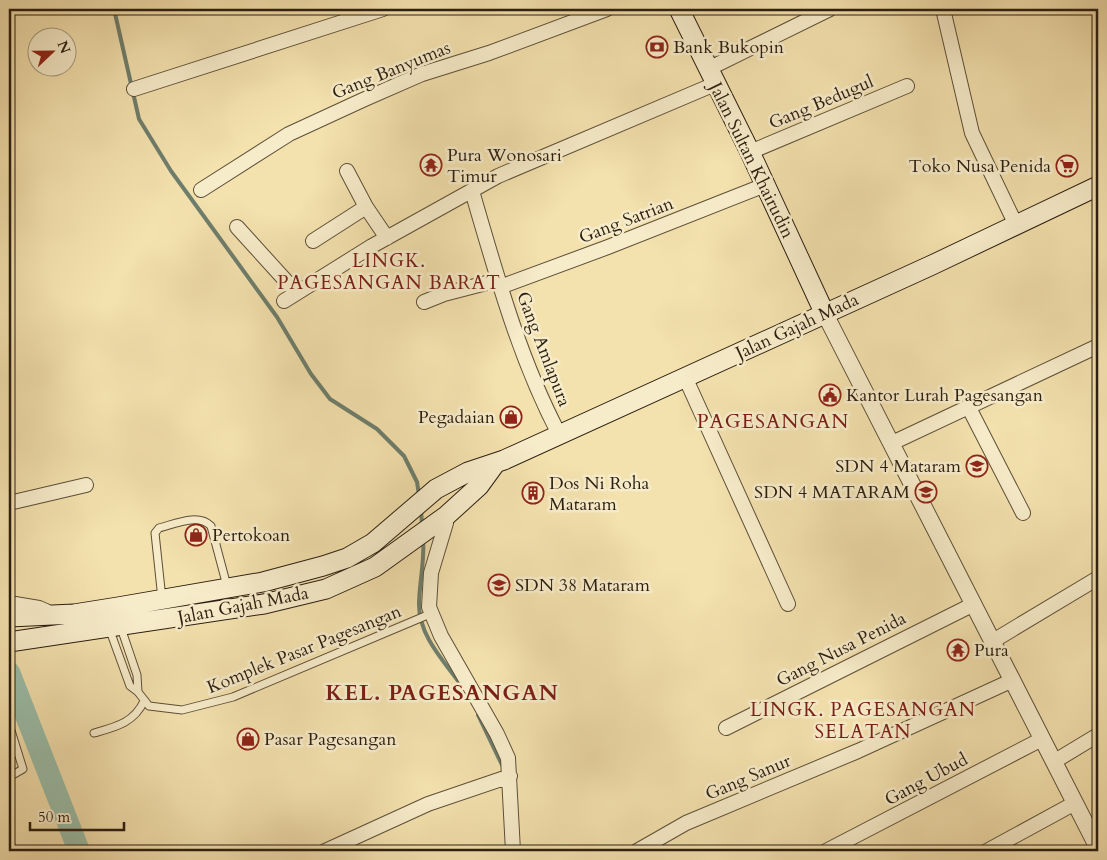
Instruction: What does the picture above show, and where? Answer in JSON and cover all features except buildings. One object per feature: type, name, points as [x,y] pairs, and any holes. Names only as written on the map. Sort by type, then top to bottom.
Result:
[{"type":"main road","name":"Jalan Sultan Khairudin","points":[[679,9],[750,152],[824,312]]},
{"type":"main road","name":"Jalan Gajah Mada","points":[[15,641],[111,618],[162,600],[263,582],[322,566],[353,555],[373,543],[436,489],[468,472],[495,464],[1098,186]]},
{"type":"main road","name":"Jalan Gajah Mada","points":[[11,612],[111,618],[264,604],[326,589],[376,567],[415,539],[446,516],[480,486],[495,464]]},
{"type":"main road","points":[[263,582],[264,604]]},
{"type":"street","points":[[134,89],[383,9]]},
{"type":"street","name":"Gang Banyumas","points":[[201,190],[289,134],[422,74],[489,53],[607,9]]},
{"type":"street","points":[[284,301],[387,238],[498,176],[712,77],[830,9]]},
{"type":"street","points":[[943,9],[972,132],[1016,225]]},
{"type":"street","name":"Gang Bedugul","points":[[750,152],[907,86]]},
{"type":"street","points":[[347,171],[366,207],[387,238]]},
{"type":"street","name":"Gang Satrian","points":[[424,302],[444,294],[499,284],[608,248],[765,185]]},
{"type":"street","name":"Gang Amlapura","points":[[472,191],[499,284],[539,392],[559,434]]},
{"type":"street","points":[[313,241],[366,207]]},
{"type":"street","points":[[236,227],[296,292]]},
{"type":"street","points":[[824,312],[1098,848]]},
{"type":"street","points":[[892,443],[1098,346]]},
{"type":"street","points":[[685,377],[788,604]]},
{"type":"street","points":[[968,406],[1023,513]]},
{"type":"street","points":[[9,503],[86,485]]},
{"type":"street","points":[[446,516],[446,523],[434,555],[428,598],[429,615],[497,734],[508,758],[506,777],[513,851]]},
{"type":"street","points":[[993,641],[1098,578]]},
{"type":"street","name":"Gang Nusa Penida","points":[[726,728],[974,604]]},
{"type":"street","name":"Gang Sanur","points":[[637,851],[686,823],[858,751],[1013,680]]},
{"type":"street","points":[[1054,761],[1098,735]]},
{"type":"street","name":"Gang Ubud","points":[[826,851],[1042,739]]},
{"type":"street","points":[[325,851],[428,804],[506,777]]},
{"type":"street","points":[[987,851],[1075,803]]},
{"type":"lane","points":[[162,600],[155,533],[159,528],[198,519],[206,520],[211,526],[228,588]]},
{"type":"lane","name":"Komplek Pasar Pagesangan","points":[[144,702],[155,708],[182,710],[233,696],[429,615]]},
{"type":"lane","points":[[111,618],[137,675],[138,692]]},
{"type":"lane","points":[[94,733],[126,722],[141,709],[144,702],[138,692],[130,686],[111,618]]},
{"type":"lane","points":[[9,724],[23,769],[9,777]]},
{"type":"lane","points":[[9,840],[13,851]]},
{"type":"waterway","points":[[114,9],[139,119],[171,171],[277,317],[311,374],[330,399],[377,429],[404,456],[417,482],[419,495]]},
{"type":"waterway","points":[[421,509],[422,525]]},
{"type":"waterway","points":[[423,539],[419,597],[420,616],[428,638],[461,685]]},
{"type":"waterway","points":[[9,672],[79,851]]},
{"type":"waterway","points":[[478,715],[503,767]]},
{"type":"place","name":"Bank Bukopin","points":[[657,47]]},
{"type":"place","name":"Pura Wonosari Timur","points":[[431,165]]},
{"type":"place","name":"Toko Nusa Penida","points":[[1067,166]]},
{"type":"place","name":"Kantor Lurah Pagesangan","points":[[830,395]]},
{"type":"place","name":"Pegadaian","points":[[511,417]]},
{"type":"place","name":"SDN 4 Mataram","points":[[977,466]]},
{"type":"place","name":"SDN 4 MATARAM","points":[[926,492]]},
{"type":"place","name":"Dos Ni Roha Mataram","points":[[533,493]]},
{"type":"place","name":"Pertokoan","points":[[196,535]]},
{"type":"place","name":"SDN 38 Mataram","points":[[499,585]]},
{"type":"place","name":"Pura","points":[[958,650]]},
{"type":"place","name":"Pasar Pagesangan","points":[[248,739]]},
{"type":"district","name":"LINGK. PAGESANGAN BARAT","points":[[389,271]]},
{"type":"district","name":"PAGESANGAN","points":[[773,421]]},
{"type":"district","name":"KEL. PAGESANGAN","points":[[442,692]]},
{"type":"district","name":"LINGK. PAGESANGAN SELATAN","points":[[863,720]]}]
